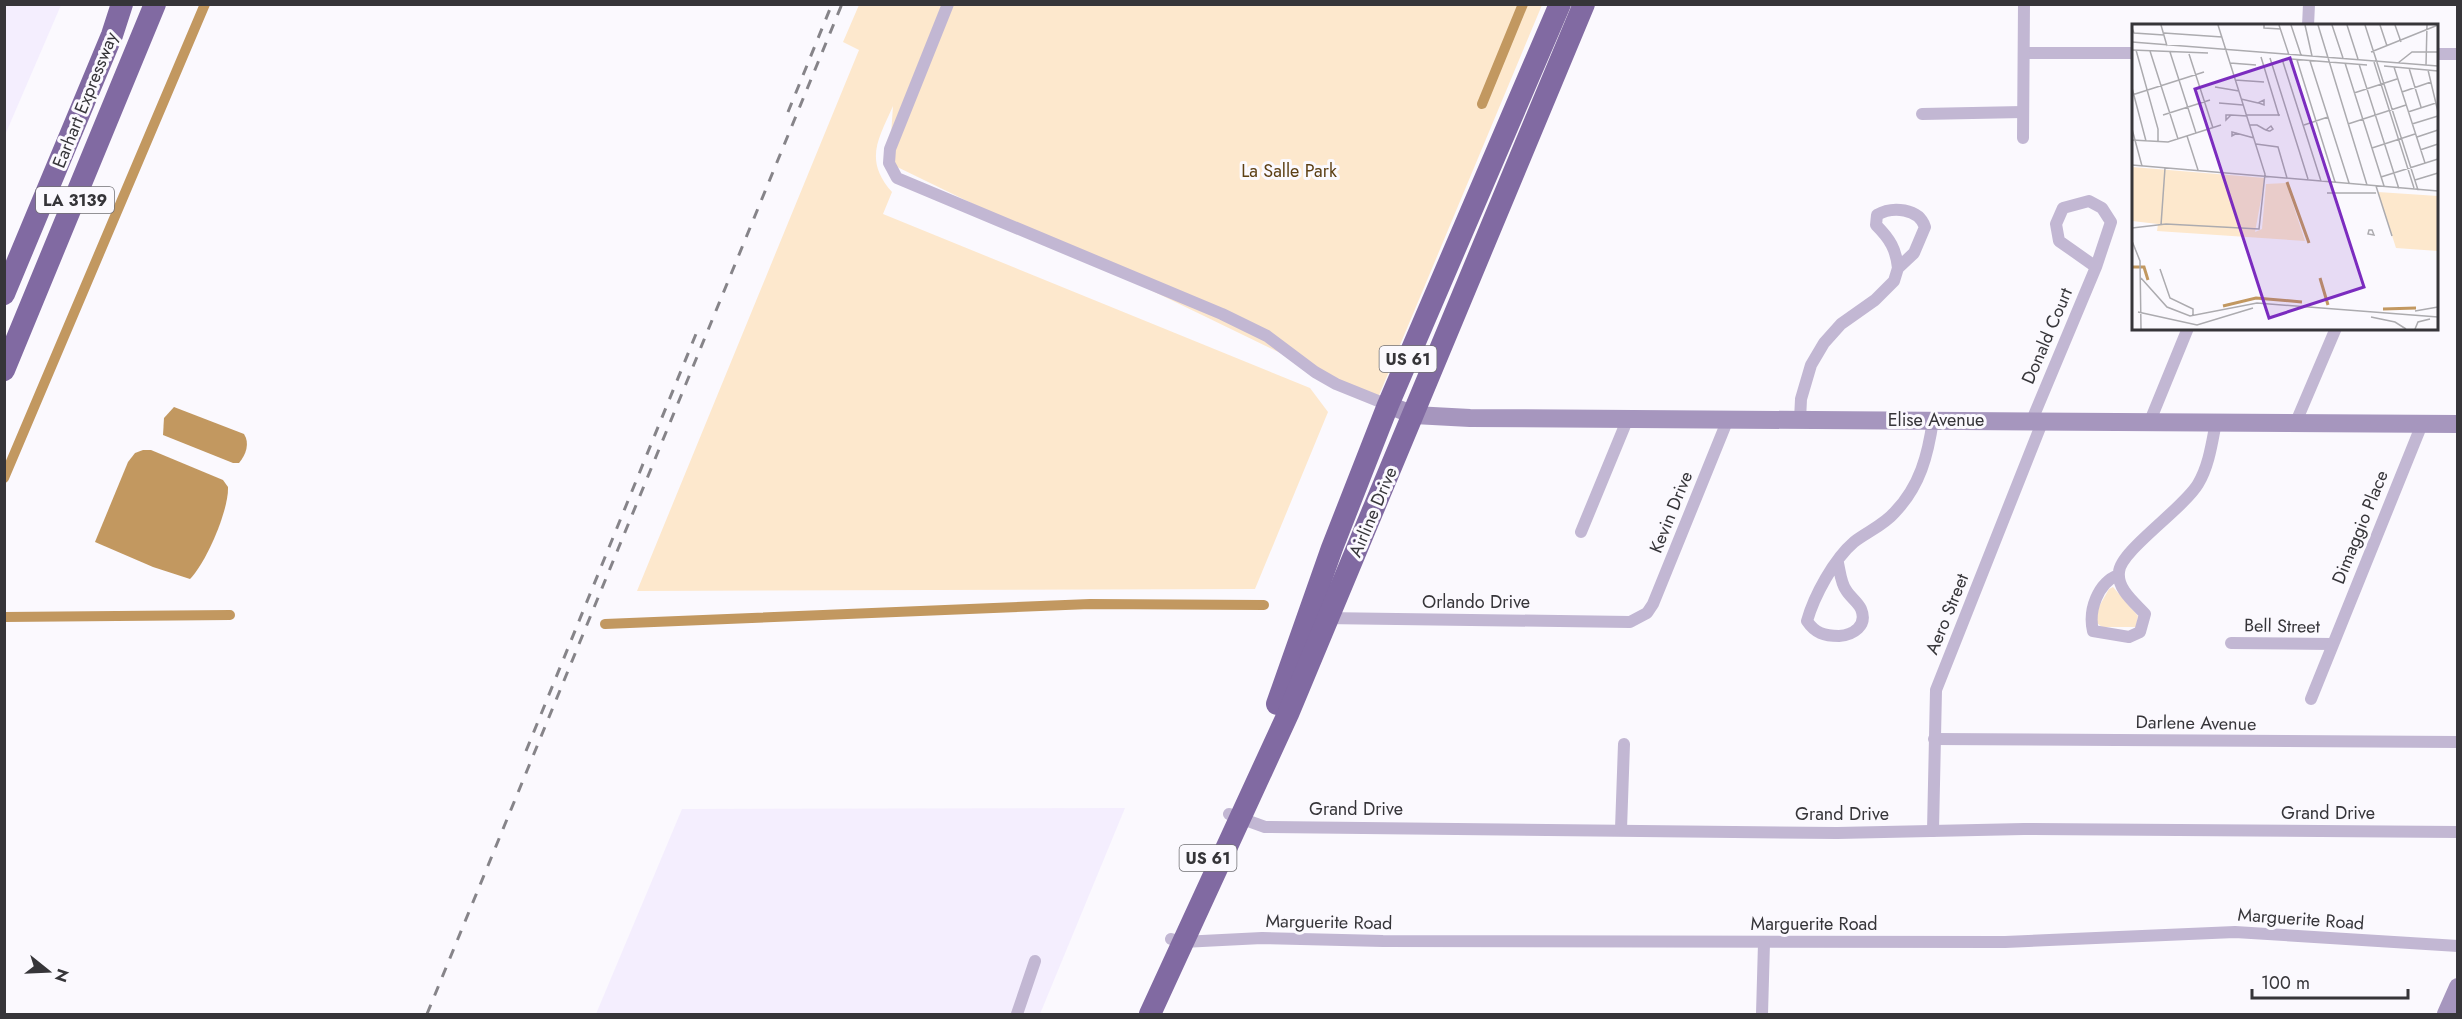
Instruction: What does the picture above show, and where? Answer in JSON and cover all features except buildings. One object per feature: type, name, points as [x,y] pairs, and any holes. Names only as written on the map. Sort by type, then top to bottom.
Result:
[{"type":"highway","name":"Earhart Expressway","points":[[4,294],[112,35],[122,4]]},
{"type":"highway","name":"Earhart Expressway","points":[[4,370],[155,4]]},
{"type":"highway","name":"Airline Drive","points":[[1318,618],[1388,405],[1560,4]]},
{"type":"highway","name":"Airline Drive","points":[[1150,1014],[1177,941],[1234,815],[1318,618],[1414,415],[1584,4]]},
{"type":"highway","points":[[1501,142],[1522,153]]},
{"type":"highway","name":"Airline Drive","points":[[1137,1014],[1177,941]]},
{"type":"street","points":[[948,4],[890,149],[889,163],[897,178],[1222,314],[1267,336],[1315,372],[1336,384],[1388,405]]},
{"type":"street","points":[[2023,138],[2024,4]]},
{"type":"street","points":[[2308,24],[2309,4]]},
{"type":"street","points":[[2024,53],[2132,53]]},
{"type":"street","points":[[2438,54],[2457,54]]},
{"type":"street","points":[[1922,114],[2023,112]]},
{"type":"street","name":"Donald Court","points":[[2037,420],[2096,267],[2111,222],[2102,208],[2090,201],[2063,208],[2056,224],[2059,241],[2096,267]]},
{"type":"street","points":[[1800,420],[1801,399],[1811,365],[1824,343],[1841,324],[1875,300],[1894,281],[1899,268],[1914,253],[1925,227],[1922,217],[1915,213],[1886,210],[1877,215],[1876,225],[1890,239],[1896,252],[1899,268]]},
{"type":"street","points":[[2150,421],[2187,330]]},
{"type":"street","points":[[2296,423],[2335,330]]},
{"type":"street","name":"Elise Avenue","points":[[1388,405],[1414,415],[1470,418],[2457,424]]},
{"type":"street","points":[[1581,532],[1628,418]]},
{"type":"street","name":"Kevin Drive","points":[[1643,615],[1653,604],[1728,419]]},
{"type":"street","points":[[1838,563],[1845,589],[1861,609],[1862,620],[1860,627],[1851,634],[1823,635],[1814,630],[1807,621],[1812,603],[1838,563],[1852,544],[1894,514],[1914,488],[1924,466],[1933,420]]},
{"type":"street","name":"Aero Street","points":[[1933,831],[1936,690],[2037,420]]},
{"type":"street","points":[[2118,575],[2108,579],[2095,600],[2090,619],[2094,631],[2129,638],[2140,632],[2145,614],[2122,588],[2118,575],[2119,567],[2129,550],[2168,519],[2200,482],[2210,455],[2216,422]]},
{"type":"street","name":"Dimaggio Place","points":[[2311,699],[2422,424]]},
{"type":"street","name":"Orlando Drive","points":[[1318,618],[1630,621],[1643,615]]},
{"type":"street","name":"Bell Street","points":[[2231,643],[2332,644]]},
{"type":"street","name":"Darlene Avenue","points":[[1934,739],[2457,742]]},
{"type":"street","points":[[1621,829],[1624,744]]},
{"type":"street","name":"Grand Drive","points":[[1234,815],[1265,827],[1837,833],[1933,831],[2457,832]]},
{"type":"street","name":"Marguerite Road","points":[[1177,941],[1262,938],[1764,943],[2005,942],[2235,932],[2457,946]]},
{"type":"street","points":[[1762,1014],[1764,943]]},
{"type":"street","points":[[1017,1014],[1035,961]]},
{"type":"street","points":[[2446,1014],[2457,987]]},
{"type":"shaded area","points":[[4,5],[61,5],[5,135]]},
{"type":"shaded area","points":[[174,407],[244,434],[247,441],[246,449],[239,463],[233,463],[163,435],[164,418]]},
{"type":"shaded area","points":[[151,450],[223,480],[228,487],[221,522],[203,561],[190,579],[153,567],[95,542],[128,462],[135,453]]},
{"type":"shaded area","points":[[1125,808],[1040,1014],[596,1014],[682,809]]},
{"type":"green space","name":"La Salle Park","points":[[859,5],[1542,5],[1377,400],[889,163],[893,106],[876,150],[878,170],[892,192],[883,214],[1310,388],[1328,412],[1255,589],[637,591],[859,50],[843,42]]},
{"type":"green space","points":[[2113,587],[2138,616],[2136,627],[2102,627],[2097,623],[2096,612],[2109,589]]},
{"type":"waterway","points":[[4,478],[205,4]]},
{"type":"waterway","points":[[1482,104],[1523,4]]},
{"type":"waterway","points":[[605,624],[1090,604],[1264,605]]},
{"type":"waterway","points":[[4,617],[230,615]]},
{"type":"railway","points":[[788,112],[832,4]]},
{"type":"railway","points":[[427,1014],[842,4]]},
{"type":"railway","points":[[526,751],[696,334]]}]
